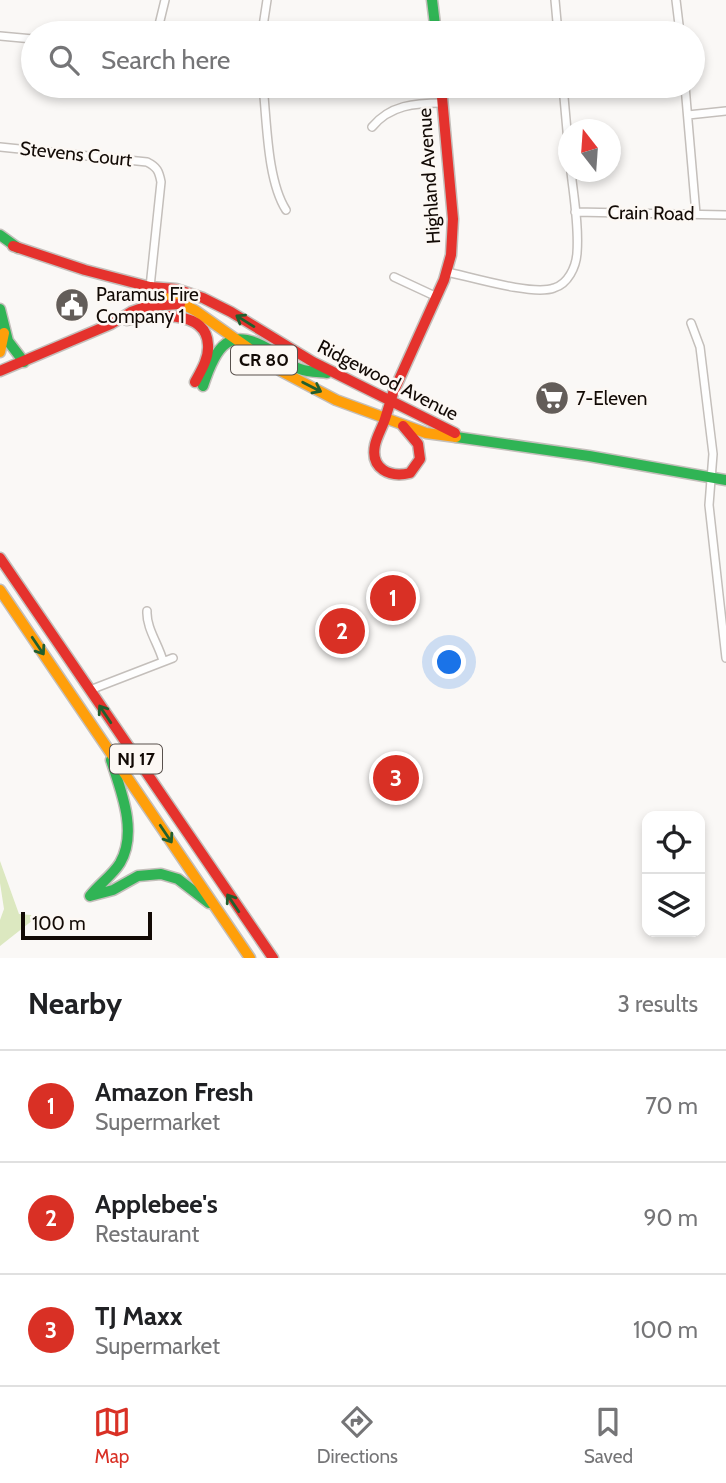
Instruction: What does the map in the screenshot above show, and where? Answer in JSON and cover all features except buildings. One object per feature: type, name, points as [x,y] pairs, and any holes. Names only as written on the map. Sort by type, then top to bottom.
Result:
[{"type":"main road","points":[[432,0],[435,21]]},
{"type":"main road","name":"Highland Avenue","points":[[385,419],[452,255],[454,229],[442,98]]},
{"type":"main road","points":[[0,235],[18,248]]},
{"type":"main road","name":"Ridgewood Avenue","points":[[0,241],[69,266],[150,286],[176,289],[216,304],[336,375],[460,436]]},
{"type":"main road","name":"Ridgewood Avenue","points":[[150,286],[209,319],[297,380],[336,400],[402,425],[426,433],[460,436],[726,480]]},
{"type":"main road","points":[[0,371],[111,324],[139,309],[183,304]]},
{"type":"main road","points":[[0,309],[10,345],[24,362]]},
{"type":"main road","points":[[111,324],[139,316],[162,314],[184,319],[199,327],[206,333],[209,344],[199,384],[224,344],[233,338],[245,337],[300,369],[336,375]]},
{"type":"main road","points":[[0,352],[4,327]]},
{"type":"main road","points":[[385,419],[374,454],[380,469],[392,475],[410,473],[420,459],[418,444],[402,425]]},
{"type":"main road","name":"NJ 17","points":[[0,558],[273,958]]},
{"type":"main road","name":"NJ 17","points":[[0,590],[250,958]]},
{"type":"main road","points":[[104,743],[122,792],[127,814],[126,836],[122,857],[114,871],[97,885],[90,896],[113,890],[138,876],[162,874],[178,879],[218,911]]},
{"type":"street","points":[[160,21],[165,0]]},
{"type":"street","points":[[264,21],[267,0]]},
{"type":"street","points":[[555,0],[557,21]]},
{"type":"street","points":[[677,0],[679,21]]},
{"type":"street","points":[[0,36],[21,38]]},
{"type":"street","points":[[264,98],[274,181],[278,197],[286,210]]},
{"type":"street","points":[[564,98],[567,119]]},
{"type":"street","points":[[686,98],[696,214]]},
{"type":"street","points":[[372,127],[380,117],[397,108],[417,103],[442,103]]},
{"type":"street","points":[[688,115],[726,111]]},
{"type":"street","name":"Stevens Court","points":[[0,147],[147,162],[155,166],[160,182],[150,286]]},
{"type":"street","points":[[447,272],[525,289],[544,291],[557,288],[570,274],[577,254],[572,182]]},
{"type":"street","name":"Crain Road","points":[[575,212],[726,215]]},
{"type":"street","points":[[394,276],[437,297]]},
{"type":"street","points":[[691,323],[700,346],[713,454],[709,505],[726,658]]},
{"type":"street","points":[[147,611],[146,622],[158,643],[163,661]]},
{"type":"street","points":[[89,690],[173,658]]},
{"type":"green space","points":[[0,861],[19,914],[31,915],[33,920],[0,946],[0,920],[4,909]]},
{"type":"traffic: fast","points":[[432,0],[435,21]]},
{"type":"traffic: fast","points":[[0,235],[18,248]]},
{"type":"traffic: fast","points":[[0,309],[8,341],[24,362]]},
{"type":"traffic: fast","points":[[203,386],[219,350],[226,343],[235,340],[245,339],[257,343],[300,369],[327,373]]},
{"type":"traffic: fast","points":[[456,437],[589,456],[726,480]]},
{"type":"traffic: fast","points":[[90,896],[120,863],[128,838],[126,812],[111,760]]},
{"type":"traffic: fast","points":[[90,896],[113,890],[138,876],[161,874],[178,879],[209,903]]},
{"type":"traffic: slow","points":[[150,287],[196,311],[281,371],[336,400],[426,433],[456,437]]},
{"type":"traffic: slow","points":[[0,352],[4,333]]},
{"type":"traffic: slow","points":[[0,590],[250,958]]},
{"type":"traffic: jam","points":[[385,419],[393,393],[444,280],[451,255],[453,219],[442,98]]},
{"type":"traffic: jam","points":[[13,246],[85,270],[150,287],[176,289],[203,298],[313,362],[455,433]]},
{"type":"traffic: jam","points":[[0,371],[111,324],[131,312],[148,306],[180,304]]},
{"type":"traffic: jam","points":[[127,320],[163,316],[188,320],[198,325],[205,333],[208,350],[195,382]]},
{"type":"traffic: jam","points":[[385,419],[374,453],[379,466],[389,473],[410,473],[420,459],[418,444],[403,426]]},
{"type":"traffic: jam","points":[[0,558],[273,958]]},
{"type":"place","name":"Paramus Fire Company 1","points":[[72,305]]},
{"type":"place","name":"7-Eleven","points":[[552,398]]},
{"type":"place","name":"Amazon Fresh","points":[[393,598]]},
{"type":"place","name":"Applebee's","points":[[342,631]]},
{"type":"place","name":"TJ Maxx","points":[[396,778]]}]
